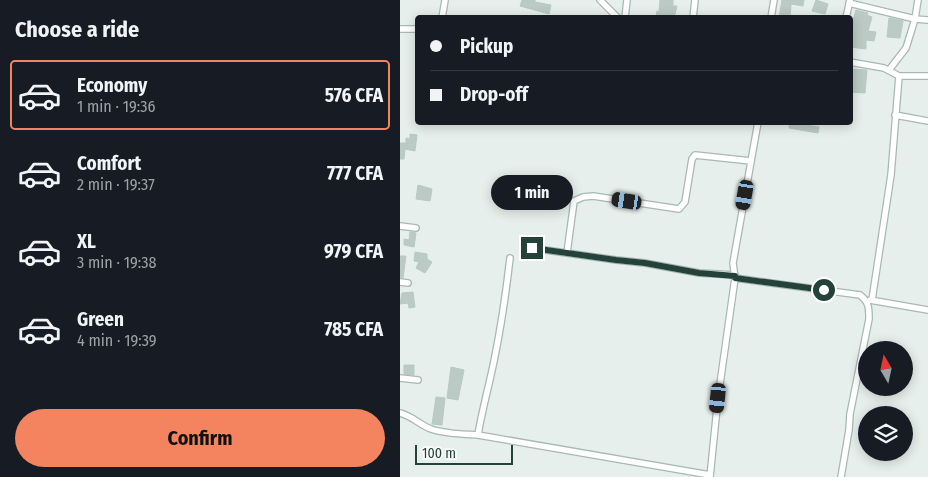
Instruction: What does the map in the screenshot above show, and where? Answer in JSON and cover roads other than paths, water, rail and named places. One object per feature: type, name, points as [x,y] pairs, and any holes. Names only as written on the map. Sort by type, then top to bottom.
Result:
[{"type":"street","points":[[442,15],[445,0]]},
{"type":"street","points":[[600,0],[615,15]]},
{"type":"street","points":[[625,15],[627,0]]},
{"type":"street","points":[[693,15],[695,0]]},
{"type":"street","points":[[772,15],[774,0]]},
{"type":"street","points":[[889,70],[906,48],[915,19],[918,0]]},
{"type":"street","points":[[847,15],[849,2],[915,19],[928,20]]},
{"type":"street","points":[[400,29],[415,29]]},
{"type":"street","points":[[853,63],[884,68],[899,76],[928,76]]},
{"type":"street","points":[[841,477],[850,430],[850,414],[869,319],[869,300],[891,175],[899,76]]},
{"type":"street","points":[[895,116],[928,121]]},
{"type":"street","points":[[400,413],[434,430],[478,435],[710,476],[718,398],[735,277],[733,263],[757,125]]},
{"type":"street","points":[[567,253],[574,201],[582,197],[593,196],[679,209],[685,202],[692,159],[695,155],[751,161]]},
{"type":"street","points":[[400,226],[416,228]]},
{"type":"street","points":[[532,248],[860,295],[869,300],[928,310]]},
{"type":"street","points":[[478,435],[503,315],[510,258]]},
{"type":"street","points":[[400,282],[408,283]]},
{"type":"street","points":[[400,378],[418,380]]}]
